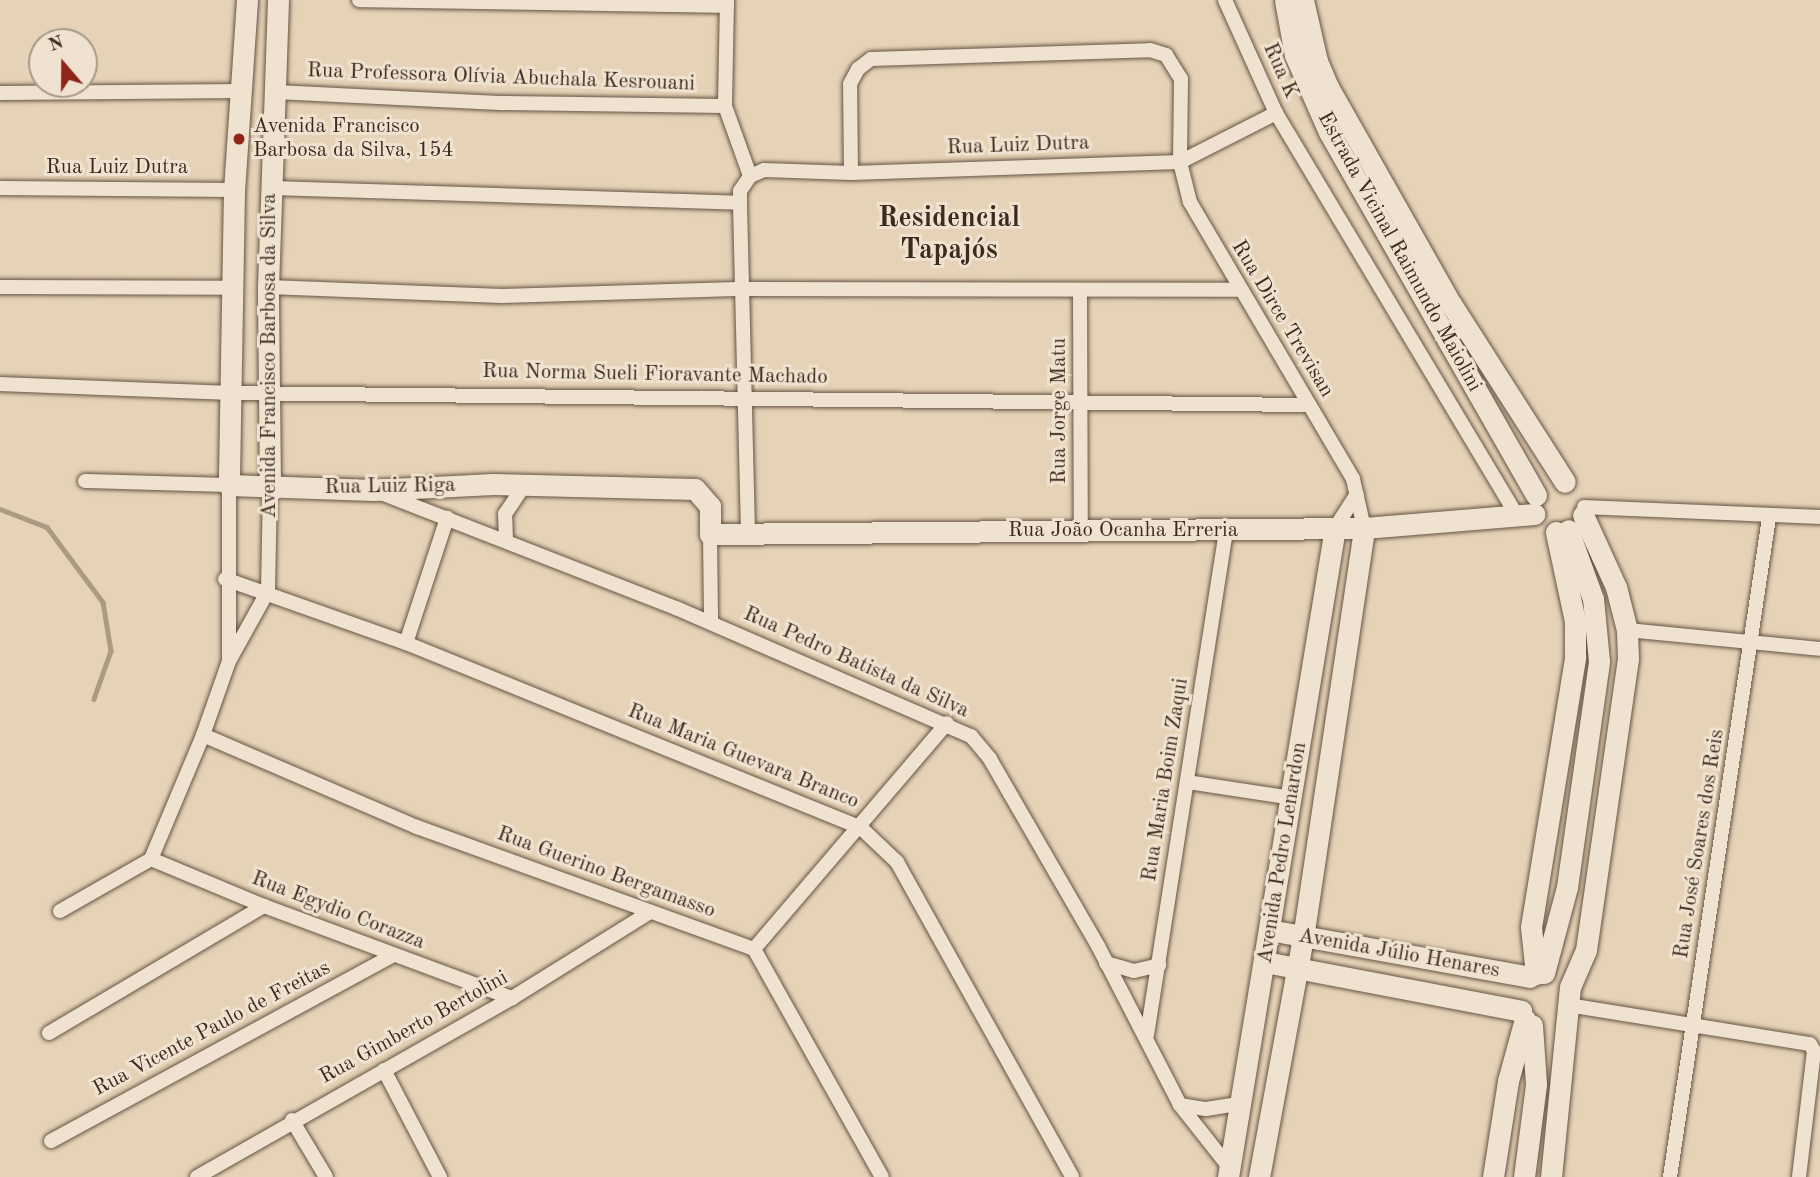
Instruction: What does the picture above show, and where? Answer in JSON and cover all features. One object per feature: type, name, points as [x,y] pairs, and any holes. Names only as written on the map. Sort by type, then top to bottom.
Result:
[{"type":"street","name":"Avenida Francisco Barbosa da Silva","points":[[229,661],[226,579],[234,190],[247,0]]},
{"type":"street","name":"Avenida Francisco Barbosa da Silva","points":[[151,859],[203,735],[229,661],[268,591],[268,287],[278,0]]},
{"type":"street","points":[[359,0],[727,3],[725,106],[750,176],[740,191],[745,289],[748,532]]},
{"type":"street","name":"Rua K","points":[[1225,0],[1276,113],[1530,509]]},
{"type":"street","name":"Estrada Vicinal Raimundo Maiolini","points":[[1285,0],[1295,55],[1329,132],[1530,509]]},
{"type":"street","name":"Estrada Vicinal Raimundo Maiolini","points":[[1303,0],[1317,61],[1328,87],[1451,304],[1565,482]]},
{"type":"street","name":"Rua Dirce Trevisan","points":[[850,173],[849,89],[858,69],[882,57],[1150,50],[1171,59],[1182,84],[1180,162],[1190,202],[1239,290],[1309,405],[1357,494],[1364,528]]},
{"type":"street","points":[[0,93],[242,91]]},
{"type":"street","name":"Rua Professora Olívia Abuchala Kesrouani","points":[[276,92],[505,103],[725,106]]},
{"type":"street","name":"Rua Luiz Dutra","points":[[750,176],[764,170],[850,173],[1180,162],[1276,113]]},
{"type":"street","name":"Rua Luiz Dutra","points":[[0,188],[234,190]]},
{"type":"street","points":[[272,188],[740,203]]},
{"type":"street","points":[[0,287],[234,288]]},
{"type":"street","points":[[268,287],[502,296],[745,289],[1239,290]]},
{"type":"street","name":"Rua Jorge Matu","points":[[1080,290],[1081,531]]},
{"type":"street","name":"Rua Norma Sueli Fioravante Machado","points":[[0,384],[231,393],[746,398],[1080,405],[1309,405]]},
{"type":"street","name":"Rua Luiz Riga","points":[[85,481],[373,490],[525,484],[695,489],[710,506],[710,534]]},
{"type":"street","points":[[1550,1177],[1567,1004],[1586,950],[1628,659],[1628,629],[1616,587],[1584,511],[1582,496],[1565,482],[1543,486],[1530,509],[1547,529],[1562,531],[1584,511],[1769,518],[1820,517]]},
{"type":"street","points":[[506,540],[505,514],[525,484]]},
{"type":"street","name":"Rua Pedro Batista da Silva","points":[[373,490],[710,622],[947,723],[971,736],[990,759],[1147,1035],[1180,1105],[1229,1172]]},
{"type":"street","points":[[1335,528],[1357,494]]},
{"type":"street","name":"Rua João Ocanha Erreria","points":[[710,534],[1364,528],[1530,509]]},
{"type":"street","points":[[406,643],[447,518]]},
{"type":"street","name":"Rua José Soares dos Reis","points":[[1670,1177],[1753,645],[1769,518]]},
{"type":"street","name":"Avenida Pedro Lenardon","points":[[1229,1172],[1293,798],[1335,528]]},
{"type":"street","name":"Avenida Pedro Lenardon","points":[[1259,1177],[1298,969],[1364,528]]},
{"type":"street","name":"Rua Maria Boim Zaqui","points":[[1147,1035],[1226,531]]},
{"type":"street","points":[[1524,1177],[1536,1084],[1520,994],[1536,975],[1567,887],[1599,661],[1593,599],[1562,531]]},
{"type":"street","points":[[1536,975],[1531,927],[1575,657],[1574,621],[1562,531]]},
{"type":"street","points":[[710,534],[710,622]]},
{"type":"street","name":"Rua Maria Guevara Branco","points":[[226,579],[268,591],[406,643],[860,827],[897,862],[1072,1177]]},
{"type":"street","points":[[1628,629],[1753,645],[1820,649]]},
{"type":"street","points":[[882,1177],[754,949],[947,723]]},
{"type":"street","name":"Rua Guerino Bergamasso","points":[[203,735],[417,827],[754,949]]},
{"type":"street","points":[[1187,782],[1293,798]]},
{"type":"street","points":[[60,911],[151,859]]},
{"type":"street","name":"Rua Egydio Corazza","points":[[151,859],[264,906],[512,998]]},
{"type":"street","points":[[49,1033],[264,906]]},
{"type":"street","name":"Rua Gimberto Bertolini","points":[[197,1177],[215,1173],[292,1120],[512,998],[650,912]]},
{"type":"street","name":"Avenida Júlio Henares","points":[[1269,930],[1303,938],[1536,975]]},
{"type":"street","name":"Rua Vicente Paulo de Freitas","points":[[51,1140],[393,955]]},
{"type":"street","name":"Avenida Júlio Henares","points":[[1265,962],[1526,1019]]},
{"type":"street","points":[[1106,963],[1134,971],[1159,965]]},
{"type":"street","points":[[1536,975],[1562,979],[1567,1004]]},
{"type":"street","points":[[1526,1019],[1546,1030],[1567,1004]]},
{"type":"street","points":[[1567,1004],[1810,1044],[1814,1051],[1798,1177]]},
{"type":"street","points":[[1493,1177],[1508,1081],[1526,1019]]},
{"type":"street","points":[[384,1070],[440,1177]]},
{"type":"street","points":[[1180,1105],[1206,1109],[1242,1103]]},
{"type":"street","points":[[292,1120],[326,1177]]},
{"type":"waterway","points":[[0,509],[47,527],[103,602],[111,651],[94,699]]},
{"type":"place","name":"Avenida Francisco Barbosa da Silva, 154","points":[[239,139]]},
{"type":"district","name":"Residencial Tapajós","points":[[949,235]]}]
